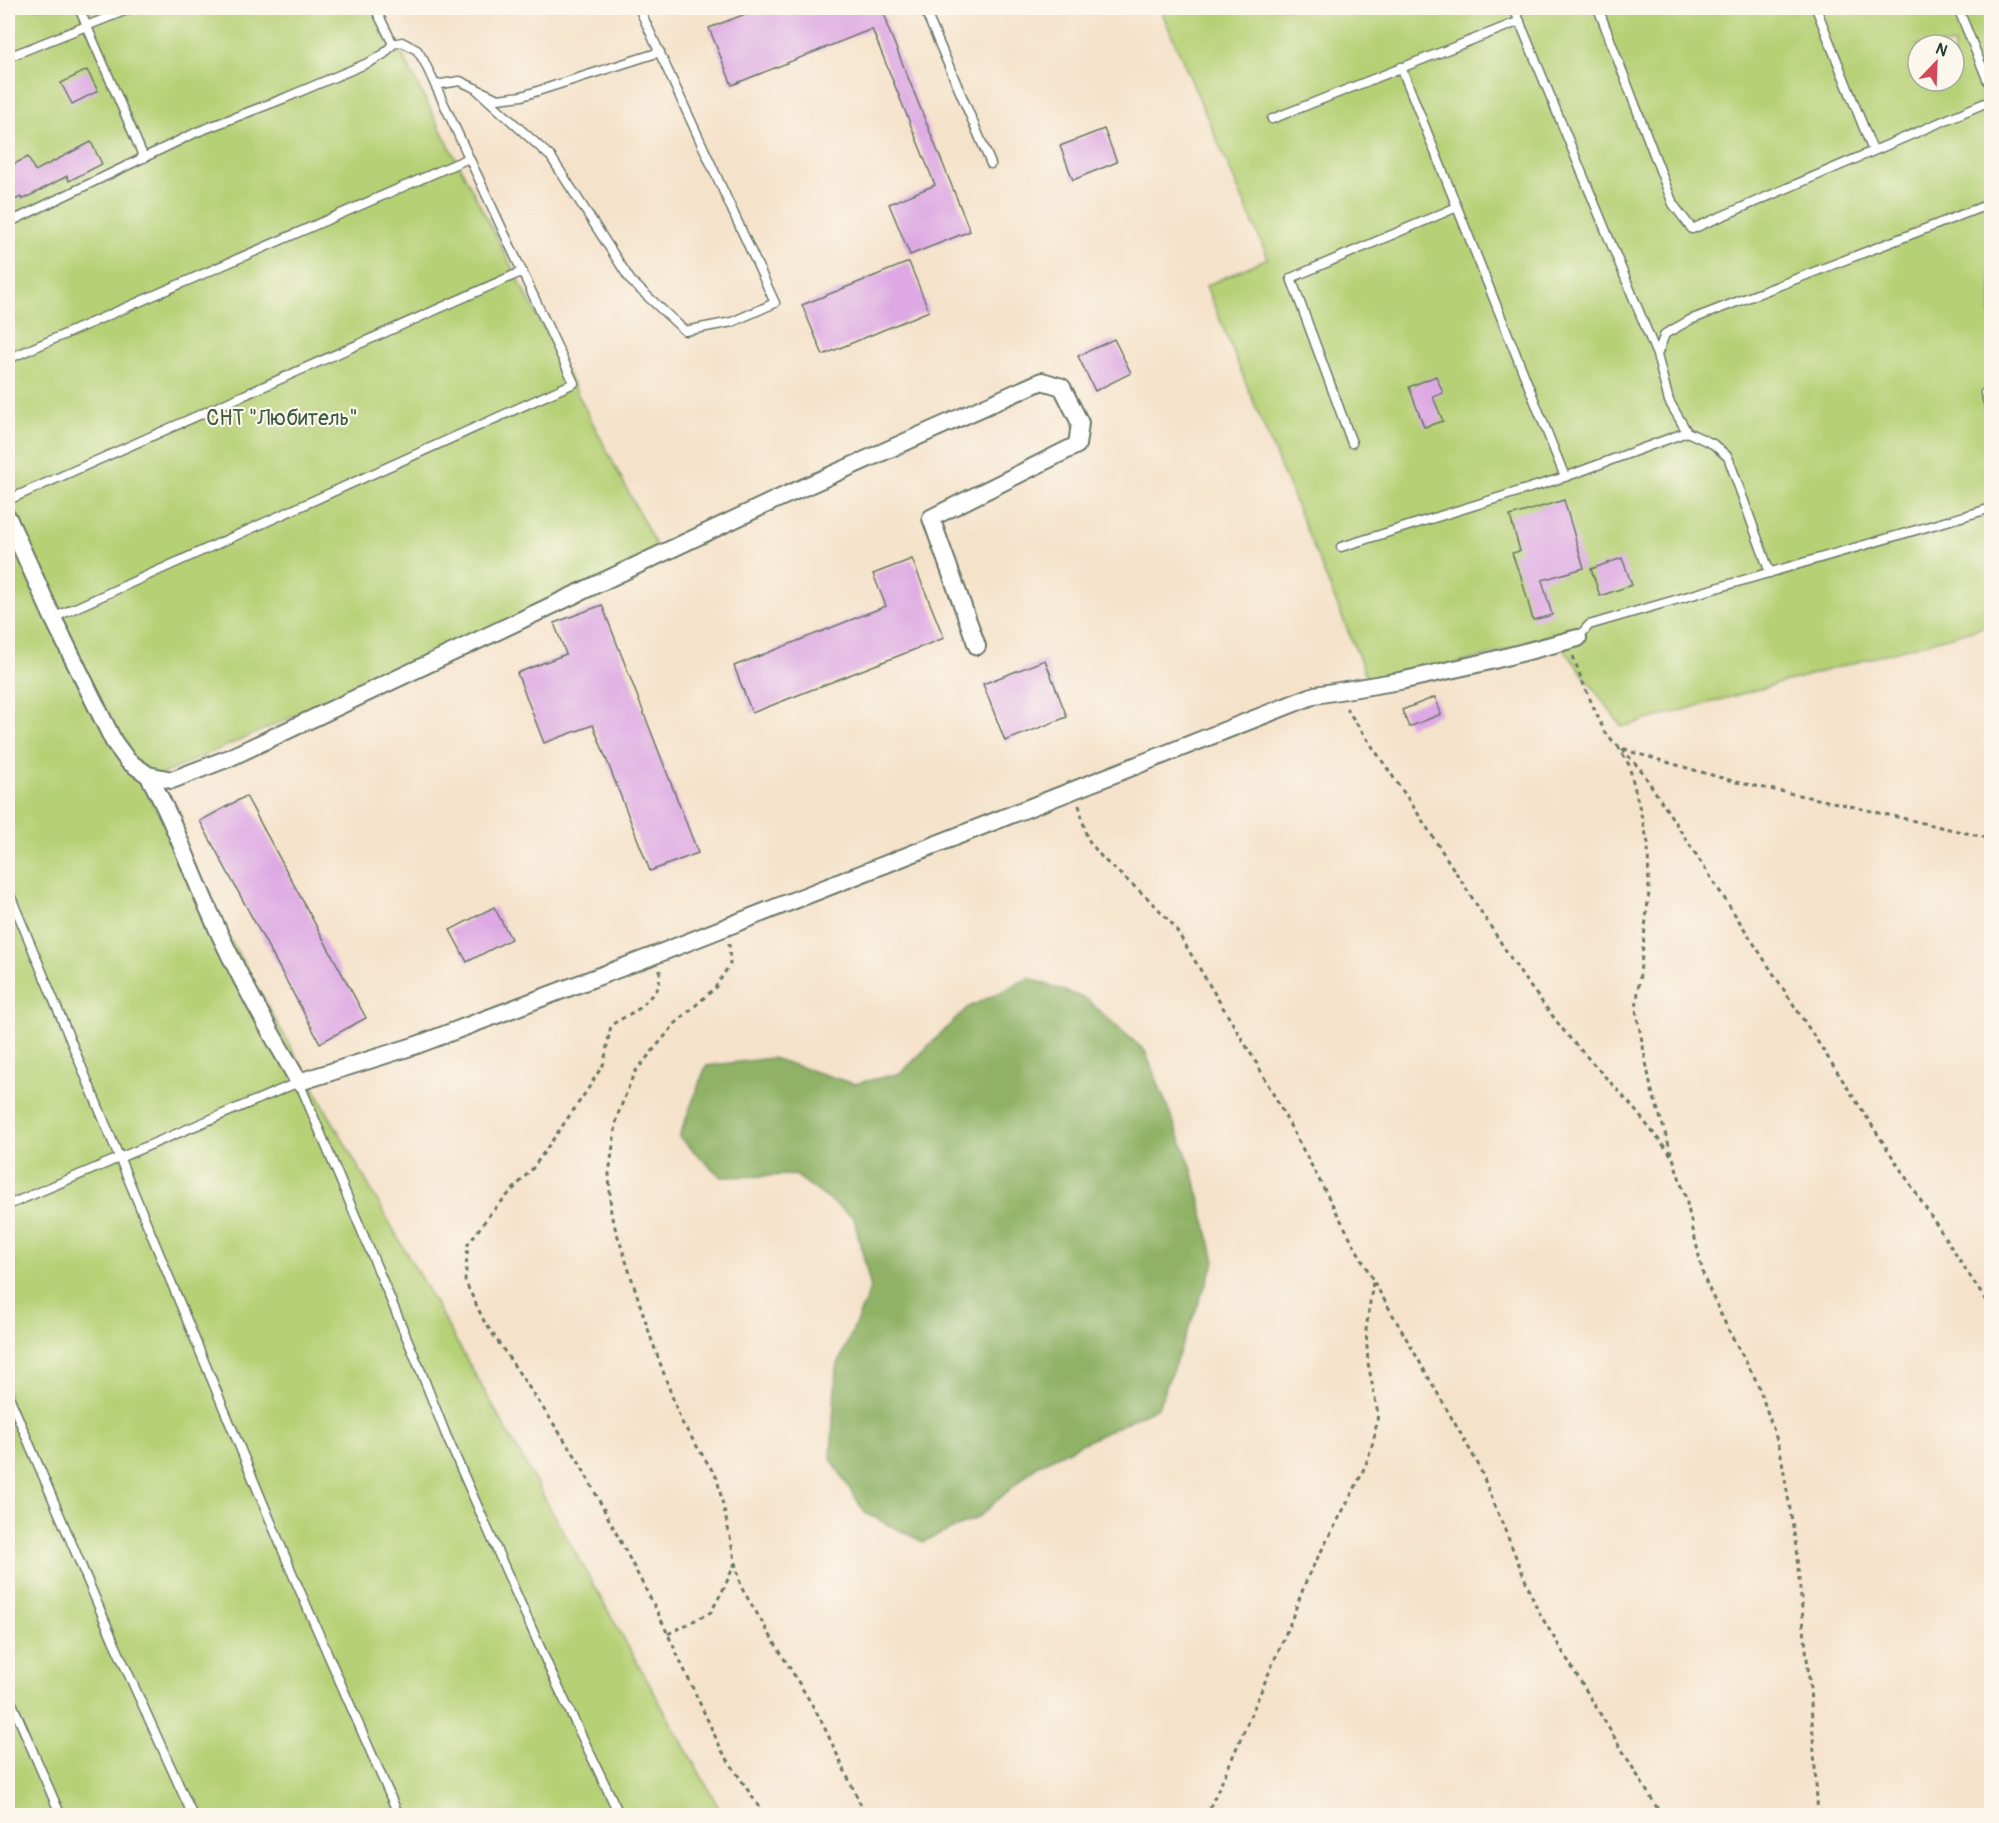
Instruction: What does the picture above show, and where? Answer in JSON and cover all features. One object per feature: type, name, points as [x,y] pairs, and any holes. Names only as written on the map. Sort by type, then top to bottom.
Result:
[{"type":"street","points":[[8,518],[53,618],[114,741],[128,761],[148,775],[172,780],[229,758],[773,501],[1042,381],[1062,387],[1080,423],[1077,445],[931,518],[977,646]]},
{"type":"street","points":[[148,775],[249,994],[299,1083],[417,1045],[660,954],[1315,695],[1411,679],[1573,640]]},
{"type":"lane","points":[[79,8],[144,158]]},
{"type":"lane","points":[[8,57],[132,8]]},
{"type":"lane","points":[[375,8],[393,44]]},
{"type":"lane","points":[[475,88],[551,158],[631,281],[685,331],[732,322],[775,303],[639,8]]},
{"type":"lane","points":[[924,8],[991,164]]},
{"type":"lane","points":[[1514,8],[1657,355],[1669,401],[1687,432],[1713,444],[1728,457],[1770,573]]},
{"type":"lane","points":[[1598,8],[1673,204],[1692,229],[1992,100]]},
{"type":"lane","points":[[1816,8],[1873,152]]},
{"type":"lane","points":[[1958,8],[1992,91]]},
{"type":"lane","points":[[1272,119],[1520,21]]},
{"type":"lane","points":[[8,223],[197,132],[370,62],[384,54],[393,44],[402,42],[417,50],[435,85],[574,383],[53,618]]},
{"type":"lane","points":[[435,85],[460,81],[498,99],[522,96],[660,52]]},
{"type":"lane","points":[[1401,67],[1566,477]]},
{"type":"lane","points":[[8,359],[469,158]]},
{"type":"lane","points":[[1657,355],[1665,333],[1690,320],[1992,203]]},
{"type":"lane","points":[[1352,443],[1291,278],[1457,207]]},
{"type":"lane","points":[[8,500],[521,272]]},
{"type":"lane","points":[[1992,390],[1985,393],[1992,415]]},
{"type":"lane","points":[[1341,547],[1566,477],[1687,432]]},
{"type":"lane","points":[[1573,640],[1589,625],[1992,508]]},
{"type":"lane","points":[[8,890],[293,1575],[399,1815]]},
{"type":"lane","points":[[8,1205],[299,1083],[413,1352],[446,1436],[551,1672],[620,1815]]},
{"type":"lane","points":[[8,1394],[114,1640],[193,1815]]},
{"type":"lane","points":[[8,1694],[61,1815]]},
{"type":"path","points":[[1573,640],[1582,681],[1605,733],[1641,770],[1992,1310]]},
{"type":"path","points":[[1335,691],[1413,806],[1523,977],[1567,1035],[1631,1105],[1674,1158]]},
{"type":"path","points":[[1618,746],[1736,782],[1837,802],[1992,839]]},
{"type":"path","points":[[1618,746],[1629,765],[1647,843],[1649,892],[1636,1010],[1652,1089],[1686,1199],[1704,1278],[1757,1382],[1780,1449],[1797,1562],[1810,1688],[1818,1815]]},
{"type":"path","points":[[1076,790],[1087,838],[1103,859],[1151,901],[1174,926],[1257,1064],[1374,1282],[1478,1464],[1538,1611],[1662,1815]]},
{"type":"path","points":[[723,929],[730,948],[730,964],[715,988],[675,1024],[634,1073],[617,1117],[609,1174],[611,1215],[681,1421],[717,1478],[741,1587],[820,1718],[866,1815]]},
{"type":"path","points":[[660,954],[660,987],[640,1008],[611,1026],[604,1063],[586,1092],[533,1168],[490,1214],[468,1244],[465,1281],[484,1320],[578,1460],[668,1634],[722,1751],[765,1815]]},
{"type":"path","points":[[1206,1815],[1232,1761],[1308,1576],[1357,1484],[1374,1439],[1378,1414],[1368,1363],[1366,1330],[1374,1282]]},
{"type":"path","points":[[668,1634],[711,1612],[735,1562]]},
{"type":"green space","name":"СНТ \"Любитель\"","points":[[8,8],[378,8],[661,555],[142,783],[723,1815],[8,1816]]},
{"type":"green space","points":[[1160,8],[1991,8],[1991,625],[1622,727],[1555,637],[1371,687],[1206,286],[1268,258]]},
{"type":"green space","points":[[1029,978],[1086,999],[1145,1051],[1191,1166],[1215,1261],[1158,1407],[1038,1465],[977,1518],[923,1542],[865,1513],[831,1459],[836,1369],[871,1288],[854,1218],[795,1175],[721,1177],[679,1137],[706,1066],[772,1058],[854,1084],[901,1073],[967,1008]]},
{"type":"building","points":[[761,8],[881,8],[970,231],[910,255],[889,204],[935,185],[872,29],[732,85],[709,28]]},
{"type":"building","points":[[87,70],[98,91],[72,104],[61,83]]},
{"type":"building","points":[[1104,129],[1117,162],[1073,180],[1060,146]]},
{"type":"building","points":[[91,142],[102,164],[69,181],[67,176],[22,200],[21,197],[8,203],[8,167],[28,157],[35,171]]},
{"type":"building","points":[[909,262],[929,311],[823,355],[802,305]]},
{"type":"building","points":[[1114,339],[1131,373],[1095,391],[1078,356]]},
{"type":"building","points":[[1436,376],[1443,393],[1433,397],[1443,421],[1424,427],[1409,387]]},
{"type":"building","points":[[1564,500],[1584,568],[1542,580],[1552,615],[1533,620],[1512,553],[1520,551],[1510,516]]},
{"type":"building","points":[[1622,558],[1632,585],[1600,596],[1591,569]]},
{"type":"building","points":[[912,559],[944,638],[752,713],[734,666],[886,606],[873,574]]},
{"type":"building","points":[[602,605],[698,853],[650,871],[593,725],[544,743],[517,673],[566,654],[554,623]]},
{"type":"building","points":[[1045,660],[1067,717],[1005,741],[983,684]]},
{"type":"building","points":[[1435,697],[1441,714],[1409,727],[1402,710]]},
{"type":"building","points":[[246,796],[366,1018],[320,1043],[200,821]]},
{"type":"building","points":[[494,907],[511,939],[467,962],[450,930]]}]
